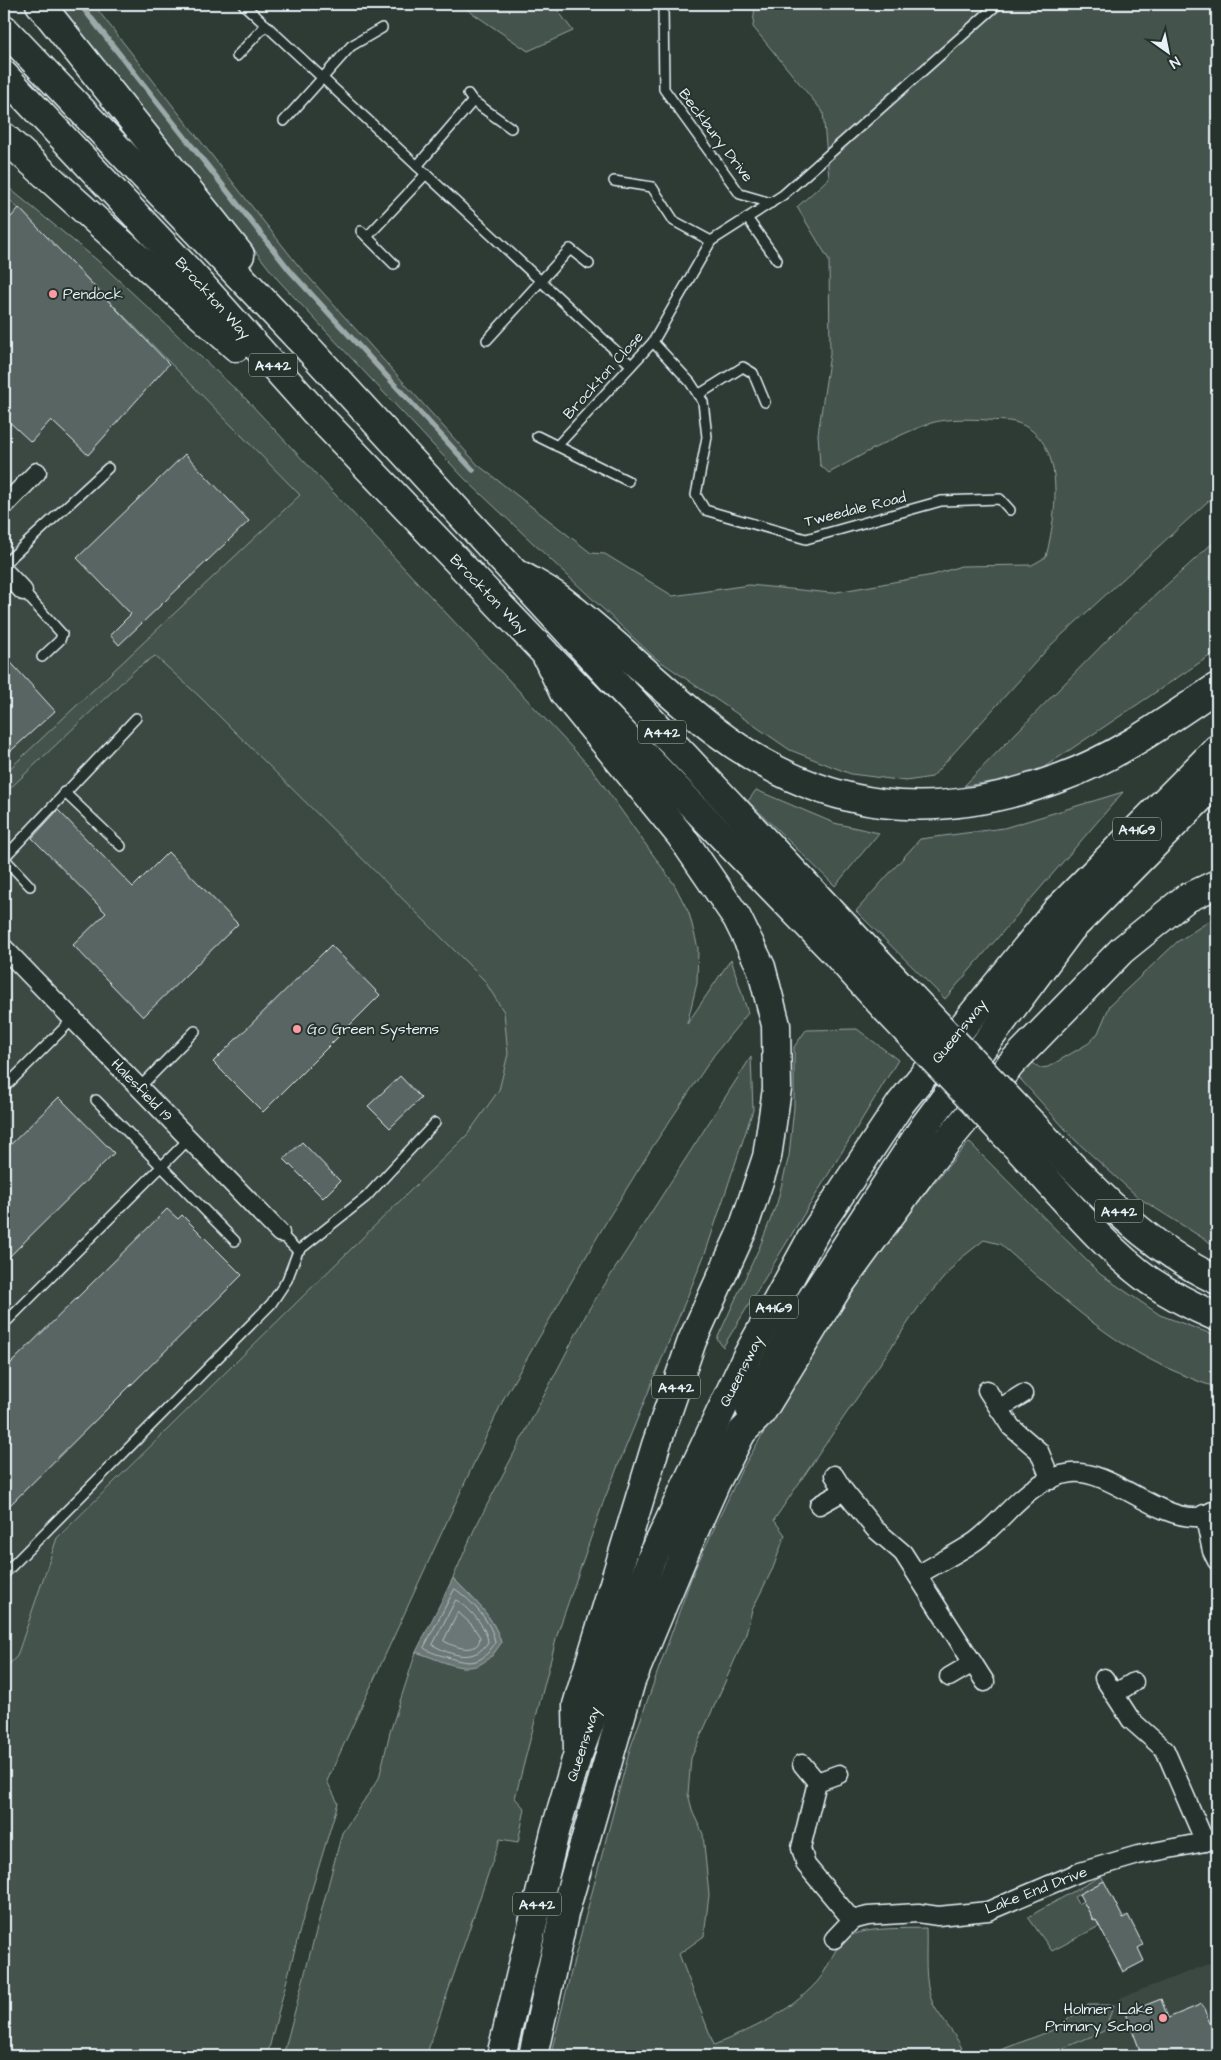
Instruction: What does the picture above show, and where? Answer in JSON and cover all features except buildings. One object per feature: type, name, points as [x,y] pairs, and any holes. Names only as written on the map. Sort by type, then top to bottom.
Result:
[{"type":"main road","name":"A442","points":[[40,4],[243,260],[307,347]]},
{"type":"main road","name":"Brockton Way","points":[[4,29],[307,347],[512,570]]},
{"type":"main road","name":"Brockton Way","points":[[4,75],[196,278],[313,410],[545,653],[804,902]]},
{"type":"main road","name":"A442","points":[[4,138],[255,364],[313,410]]},
{"type":"main road","name":"A442","points":[[512,570],[804,902],[848,948],[903,988],[1088,1182],[1132,1222],[1187,1265],[1217,1280]]},
{"type":"main road","points":[[512,570],[559,598],[682,704],[750,755],[820,790],[837,796],[881,804],[920,806],[964,804],[1007,795],[1063,777],[1127,745],[1217,687]]},
{"type":"main road","name":"A442","points":[[545,653],[564,693],[681,836],[737,918],[761,967],[776,1025],[778,1089],[766,1157],[743,1229],[692,1341],[656,1445],[577,1705],[578,1753]]},
{"type":"main road","name":"Queensway","points":[[501,2056],[554,1832],[578,1753],[651,1560],[746,1358],[816,1232],[901,1103],[1057,910],[1217,749]]},
{"type":"main road","name":"Queensway","points":[[534,2056],[564,1914],[631,1681],[701,1515],[742,1432],[751,1406],[798,1320],[925,1125],[1071,929],[1217,781]]},
{"type":"main road","name":"A442","points":[[742,1432],[761,1413],[838,1287],[905,1195],[1011,1064],[1122,950],[1185,900],[1217,884]]},
{"type":"main road","points":[[848,948],[886,1009],[1107,1243],[1149,1280],[1187,1304],[1217,1318]]},
{"type":"street","points":[[4,506],[37,472]]},
{"type":"street","points":[[4,571],[23,591]]},
{"type":"street","name":"Halesfield 19","points":[[4,948],[280,1233]]},
{"type":"street","points":[[987,1390],[1011,1428],[1039,1451],[1051,1480]]},
{"type":"street","points":[[999,1409],[1023,1394]]},
{"type":"street","points":[[918,1575],[978,1539],[1015,1502],[1042,1483],[1072,1473],[1098,1478],[1176,1515],[1198,1517],[1211,1511],[1212,1551],[1217,1561]]},
{"type":"street","points":[[834,1475],[844,1491],[875,1529],[903,1553],[985,1682]]},
{"type":"street","points":[[819,1505],[844,1491]]},
{"type":"street","points":[[950,1677],[973,1663]]},
{"type":"street","points":[[1104,1678],[1130,1720],[1164,1750],[1211,1839]]},
{"type":"street","points":[[1114,1694],[1134,1682]]},
{"type":"street","points":[[802,1764],[817,1782]]},
{"type":"street","points":[[817,1782],[839,1774]]},
{"type":"street","points":[[817,1782],[802,1848],[806,1865],[852,1920],[834,1939]]},
{"type":"street","name":"Lake End Drive","points":[[852,1920],[868,1916],[918,1913],[938,1916],[988,1911],[1080,1872],[1138,1855],[1211,1839]]},
{"type":"lane","points":[[243,4],[631,365]]},
{"type":"lane","name":"Beckbury Drive","points":[[663,4],[664,89],[740,194],[771,203]]},
{"type":"lane","points":[[614,181],[652,187],[674,221],[712,241],[783,194],[998,4]]},
{"type":"lane","points":[[237,56],[266,25]]},
{"type":"lane","points":[[284,121],[351,46],[382,28]]},
{"type":"lane","points":[[417,166],[470,98],[511,128]]},
{"type":"lane","points":[[394,264],[364,234],[426,174]]},
{"type":"lane","points":[[747,218],[778,260]]},
{"type":"lane","name":"Brockton Close","points":[[557,446],[653,342],[712,241]]},
{"type":"lane","points":[[488,340],[570,249],[589,264]]},
{"type":"lane","name":"Tweedale Road","points":[[653,342],[690,382],[703,402],[708,437],[696,495],[705,510],[806,539],[942,501],[1000,499],[1010,510]]},
{"type":"lane","points":[[698,395],[743,368],[753,373],[765,402]]},
{"type":"lane","points":[[537,436],[628,481]]},
{"type":"lane","points":[[4,564],[108,468]]},
{"type":"lane","points":[[23,591],[62,634],[60,640],[42,657]]},
{"type":"lane","points":[[30,886],[4,858],[64,792],[136,718]]},
{"type":"lane","points":[[64,792],[121,846]]},
{"type":"lane","points":[[4,1088],[73,1020]]},
{"type":"lane","points":[[140,1088],[195,1031]]},
{"type":"lane","points":[[96,1100],[235,1241]]},
{"type":"lane","points":[[4,1574],[251,1327],[271,1304],[287,1280],[298,1251],[366,1197],[435,1123]]},
{"type":"lane","points":[[4,1324],[189,1139]]},
{"type":"lane","points":[[280,1233],[298,1251]]},
{"type":"shaded area","points":[[59,4],[93,4],[297,264],[478,465],[591,553],[605,554],[673,596],[749,585],[831,593],[933,575],[961,566],[1032,565],[1046,557],[1053,521],[1055,500],[1051,461],[1044,444],[1032,431],[1015,422],[967,419],[938,421],[892,439],[829,473],[820,465],[818,434],[830,354],[829,260],[797,207],[829,178],[823,112],[753,27],[755,4],[1217,4],[1217,493],[1052,644],[932,777],[906,781],[851,774],[790,750],[654,657],[464,478],[279,281]]},
{"type":"shaded area","points":[[459,4],[553,4],[573,31],[528,51]]},
{"type":"shaded area","points":[[4,184],[97,260],[246,399],[591,768],[674,884],[689,913],[698,948],[697,983],[687,1024],[731,959],[748,1013],[714,1055],[653,1146],[609,1217],[504,1398],[327,1781],[338,1803],[302,1922],[267,2056],[4,2056],[4,1670],[17,1656],[57,1538],[467,1135],[499,1090],[508,1054],[504,1012],[484,980],[200,697],[155,656],[136,669],[4,794],[4,774],[300,495],[4,194]]},
{"type":"shaded area","points":[[4,194],[301,495],[4,774]]},
{"type":"shaded area","points":[[1217,539],[1217,651],[1031,776],[964,786],[1115,632]]},
{"type":"shaded area","points":[[155,655],[200,697],[484,980],[504,1012],[508,1054],[499,1090],[467,1135],[57,1537],[17,1656],[4,1670],[4,794],[136,669]]},
{"type":"shaded area","points":[[756,790],[834,823],[879,833],[835,886],[748,801]]},
{"type":"shaded area","points":[[1123,792],[945,999],[856,911],[920,839],[1004,828]]},
{"type":"shaded area","points":[[1217,916],[1217,1247],[1139,1198],[1075,1140],[1014,1072],[1026,1058],[1040,1068],[1048,1067],[1089,1043],[1098,1033],[1110,1005],[1177,942]]},
{"type":"shaded area","points":[[857,1029],[898,1060],[723,1347],[717,1339],[760,1246],[777,1203],[789,1156],[794,1107],[794,1047],[806,1030]]},
{"type":"shaded area","points":[[751,1057],[753,1110],[706,1251],[604,1500],[558,1632],[515,1798],[525,1809],[518,1842],[500,1839],[426,2056],[283,2056],[342,1833],[379,1778],[390,1732],[416,1652],[462,1667],[492,1656],[501,1643],[498,1633],[488,1616],[453,1578],[474,1530],[589,1309]]},
{"type":"shaded area","points":[[969,1142],[1100,1274],[1160,1315],[1217,1336],[1217,1387],[1174,1371],[1126,1346],[1082,1315],[1000,1244],[984,1240],[960,1259],[920,1305],[774,1520],[785,1535],[773,1568],[752,1610],[745,1637],[691,1758],[688,1794],[693,1813],[703,1834],[709,1895],[704,1936],[679,1954],[714,2045],[769,2020],[793,2003],[817,1982],[840,1944],[851,1936],[871,1930],[926,1928],[926,1967],[930,1995],[933,2004],[965,2056],[557,2056],[552,2049],[630,1749],[693,1573],[742,1469],[790,1389],[894,1229]]},
{"type":"shaded area","points":[[1101,1876],[1104,1881],[1074,1897],[1078,1904],[1083,1901],[1094,1921],[1104,1916],[1107,1922],[1052,1951],[1028,1917]]},
{"type":"shaded area","name":"Holmer Lake Primary School","points":[[1217,1961],[1217,2056],[1045,2056],[1104,2031],[1114,2005],[1122,1997]]},
{"type":"shaded area","points":[[1088,2005],[1114,2005],[1104,2031],[1045,2056],[985,2056],[1053,2030]]},
{"type":"water","points":[[453,1578],[488,1616],[498,1633],[501,1643],[492,1655],[473,1667],[453,1665],[416,1652]]},
{"type":"waterway","points":[[80,4],[291,272],[473,470]]},
{"type":"place","name":"Pendock","points":[[53,294]]},
{"type":"place","name":"Go Green Systems","points":[[297,1029]]},
{"type":"place","name":"Holmer Lake Primary School","points":[[1163,2018]]}]
